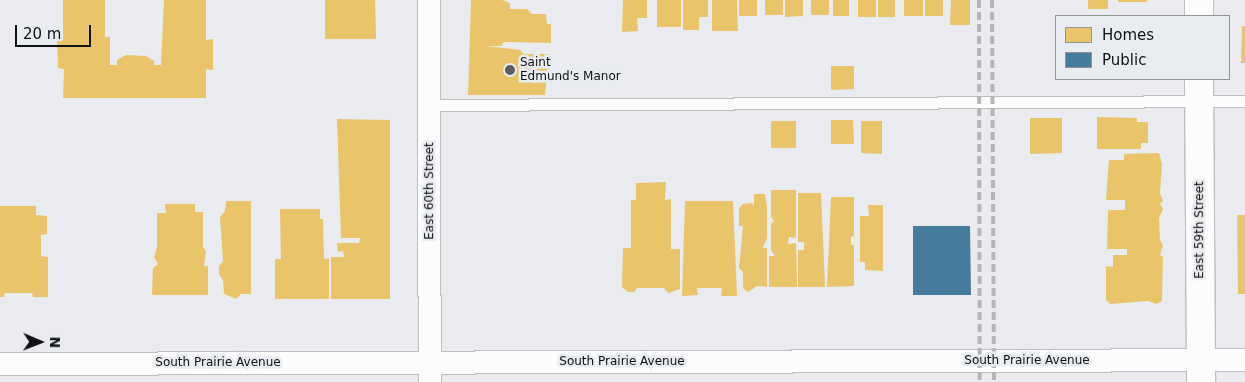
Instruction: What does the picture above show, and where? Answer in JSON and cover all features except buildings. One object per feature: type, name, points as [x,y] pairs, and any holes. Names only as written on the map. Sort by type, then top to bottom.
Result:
[{"type":"street","name":"East 60th Street","points":[[429,0],[430,372]]},
{"type":"street","points":[[1199,0],[1199,15]]},
{"type":"street","name":"East 59th Street","points":[[1200,90],[1201,371]]},
{"type":"street","name":"South Prairie Avenue","points":[[0,364],[430,372],[1201,371],[1245,360]]},
{"type":"lane","points":[[429,105],[1200,90],[1245,101]]},
{"type":"railway","points":[[979,0],[980,382]]},
{"type":"railway","points":[[992,0],[994,382]]},
{"type":"place","name":"Saint Edmund's Manor","points":[[510,70]]}]
